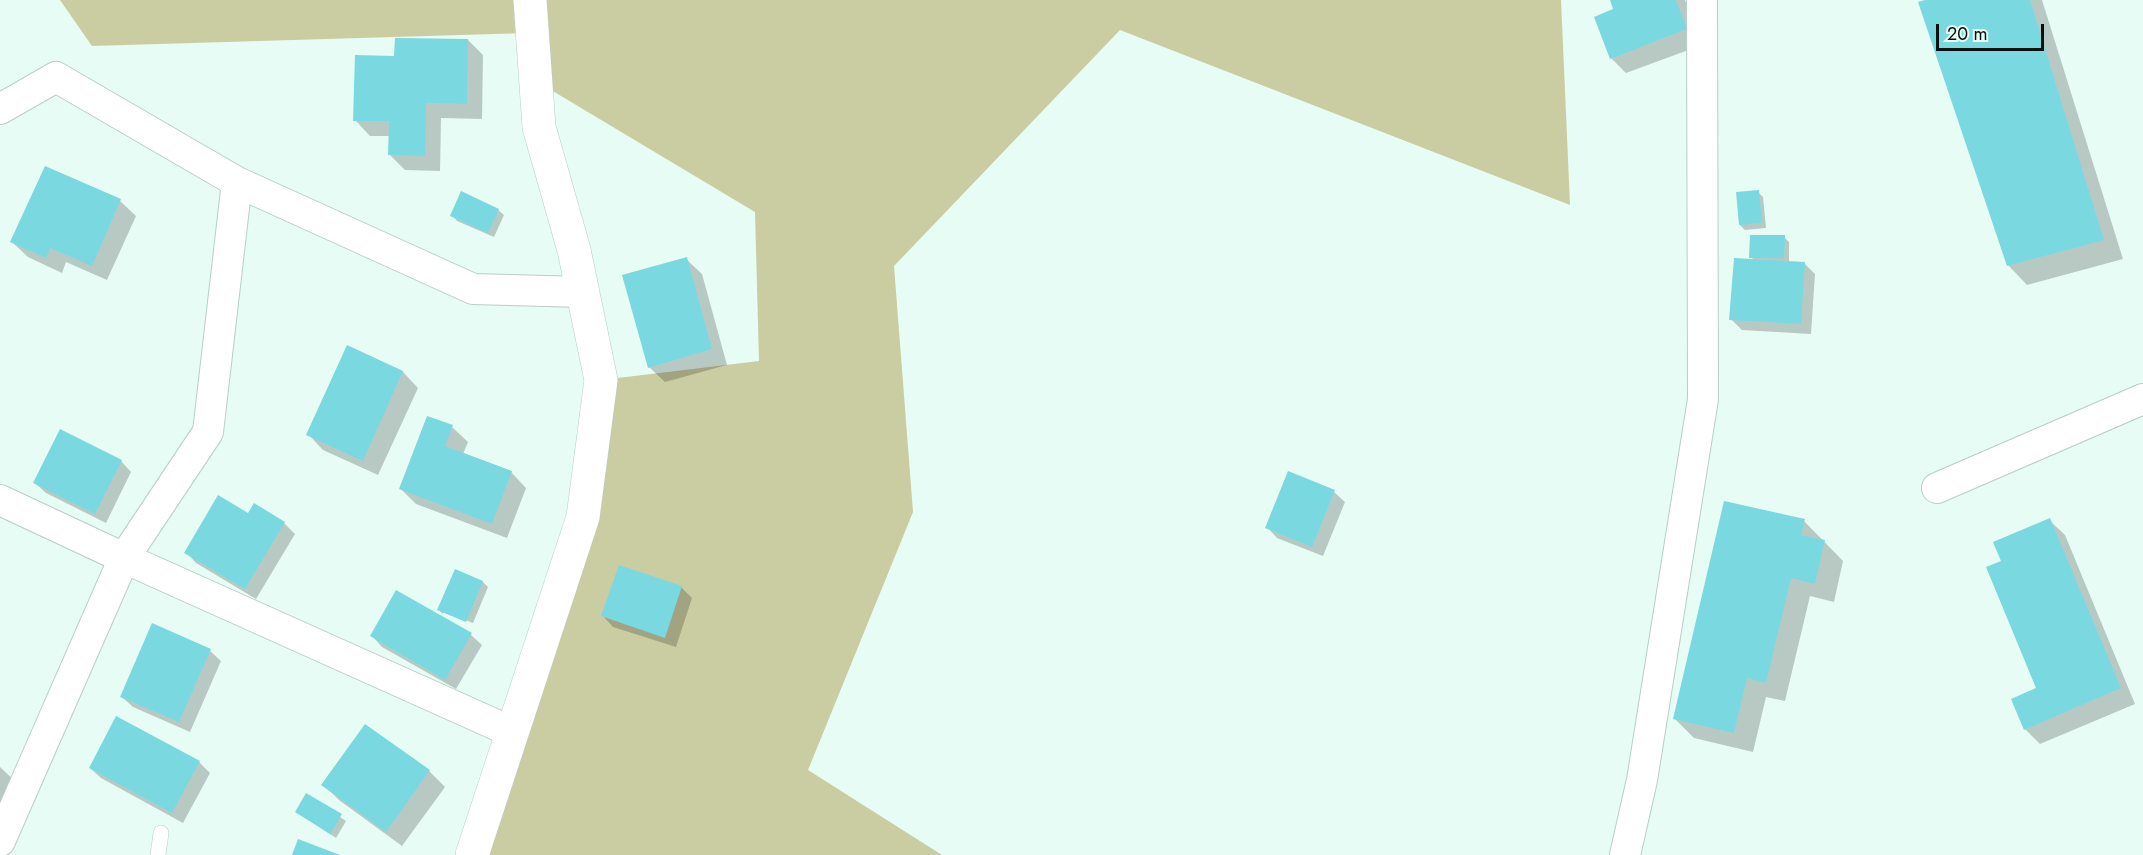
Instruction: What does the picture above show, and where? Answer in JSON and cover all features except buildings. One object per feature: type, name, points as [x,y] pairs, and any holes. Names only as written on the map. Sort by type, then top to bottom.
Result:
[{"type":"street","points":[[472,855],[583,517],[601,380],[574,250],[539,127],[530,0]]},
{"type":"street","points":[[1625,855],[1641,780],[1703,399],[1702,0]]},
{"type":"street","points":[[0,109],[56,77],[237,182],[473,289],[583,292]]},
{"type":"street","points":[[0,841],[124,558],[208,432],[237,182]]},
{"type":"street","points":[[1937,488],[2143,399]]},
{"type":"street","points":[[0,500],[513,732]]},
{"type":"lane","points":[[158,855],[161,833]]},
{"type":"green space","points":[[60,0],[1561,0],[1570,205],[1120,30],[894,266],[913,512],[808,770],[942,855],[472,855],[583,517],[601,380],[759,361],[755,212],[536,81],[527,33],[92,46]]}]
